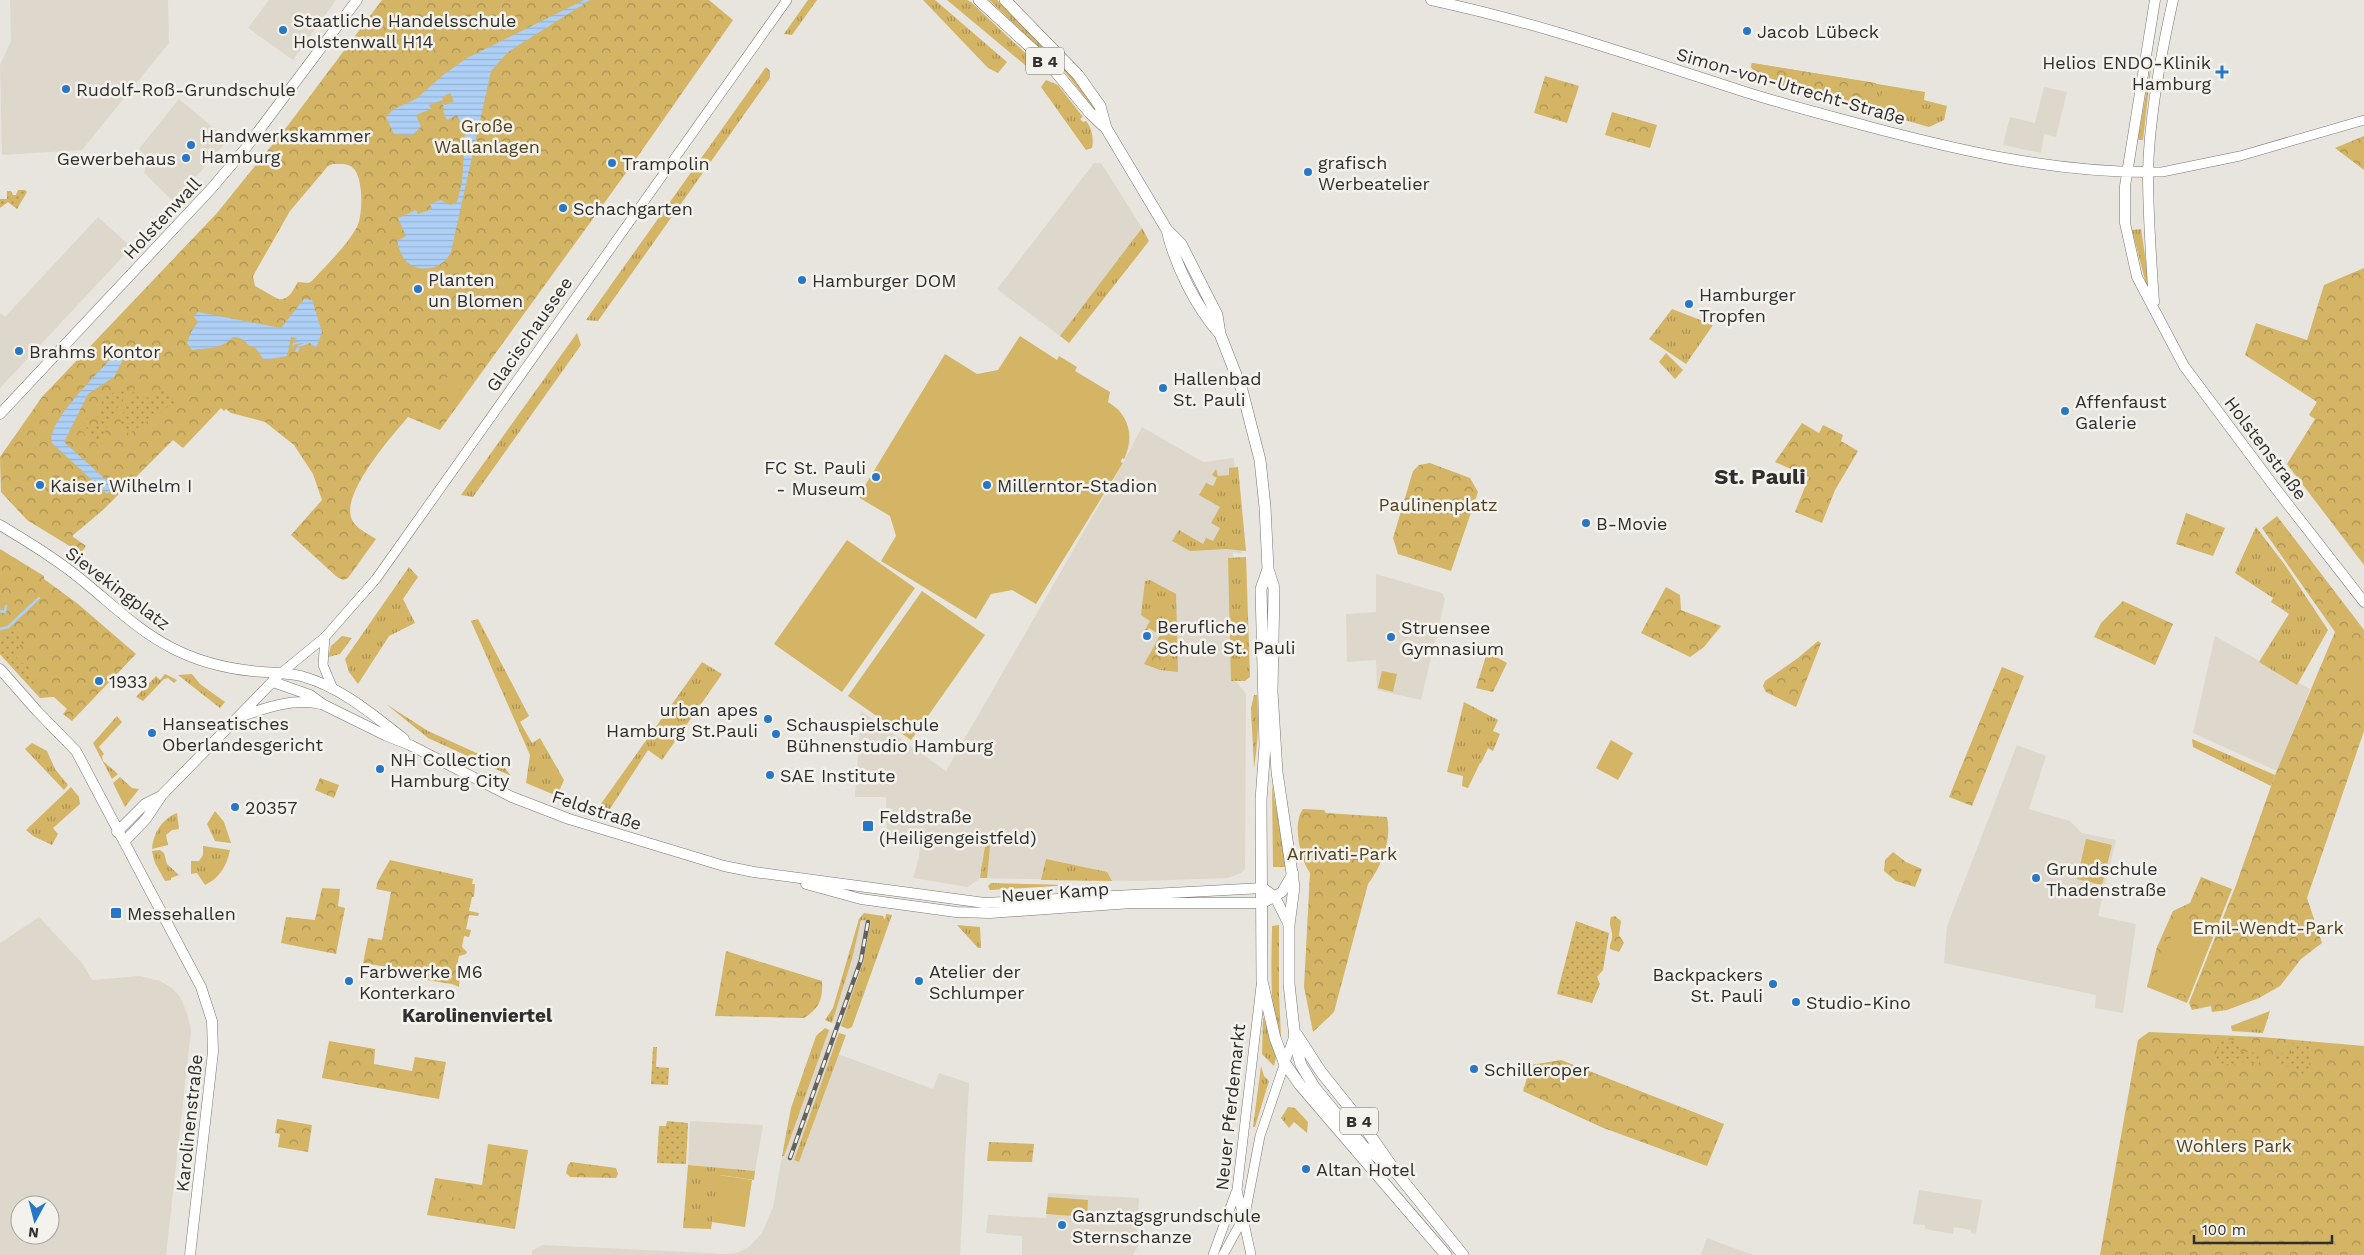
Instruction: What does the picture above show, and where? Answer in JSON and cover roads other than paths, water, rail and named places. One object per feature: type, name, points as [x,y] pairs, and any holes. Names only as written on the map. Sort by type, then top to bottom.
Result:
[{"type":"main road","name":"Holstenwall","points":[[0,414],[154,251],[238,158],[357,0]]},
{"type":"main road","name":"B 4","points":[[979,0],[1050,65],[1106,128],[1167,230],[1172,250],[1206,319],[1220,334],[1242,390],[1260,460],[1265,506],[1268,569],[1274,588],[1273,705],[1280,802],[1293,873],[1294,903],[1290,926],[1290,1004],[1295,1032],[1321,1072],[1365,1128],[1395,1171],[1463,1255]]},
{"type":"main road","name":"B 4","points":[[1005,0],[1078,75],[1100,106],[1106,128]]},
{"type":"main road","name":"Simon-von-Utrecht-Straße","points":[[1430,0],[1545,29],[1740,90],[1941,146],[2025,163],[2126,172],[2148,172]]},
{"type":"main road","name":"Holstenstraße","points":[[2155,0],[2126,172],[2124,202],[2127,236],[2137,277],[2184,366],[2276,490],[2364,602]]},
{"type":"main road","name":"Holstenstraße","points":[[2154,306],[2148,172],[2161,64],[2173,0]]},
{"type":"main road","name":"Holstenwall","points":[[0,421],[14,399]]},
{"type":"main road","name":"Sievekingplatz","points":[[0,525],[52,558],[130,621],[173,648],[202,660],[226,667],[281,673]]},
{"type":"main road","name":"Neuer Pferdemarkt","points":[[1268,569],[1262,589],[1265,753],[1261,790],[1262,981],[1271,1024],[1284,1062]]},
{"type":"main road","points":[[0,669],[37,711],[76,750],[117,832],[145,804],[162,795]]},
{"type":"main road","points":[[124,842],[146,819],[162,795],[241,717],[281,673]]},
{"type":"main road","name":"Feldstraße","points":[[281,673],[310,679],[333,689],[369,711],[410,745]]},
{"type":"main road","name":"Feldstraße","points":[[273,682],[310,695],[324,705],[387,736],[410,745],[512,797],[568,819],[724,866],[784,878],[851,896]]},
{"type":"main road","points":[[241,717],[283,704],[306,702],[324,705]]},
{"type":"main road","name":"Karolinenstraße","points":[[117,832],[136,860],[205,996],[212,1021],[214,1052],[190,1255]]},
{"type":"main road","points":[[1263,903],[1275,897],[1286,887],[1293,873]]},
{"type":"main road","name":"Feldstraße","points":[[784,878],[854,884]]},
{"type":"main road","name":"Neuer Kamp","points":[[854,884],[952,900],[999,903],[1236,888],[1263,888]]},
{"type":"main road","points":[[1263,888],[1275,897],[1290,926]]},
{"type":"main road","name":"Neuer Kamp","points":[[851,896],[976,913],[1019,912],[1132,903],[1263,903]]},
{"type":"main road","name":"B 4","points":[[1284,1062],[1306,1092],[1446,1255]]},
{"type":"street","name":"Glacischaussee","points":[[281,673],[325,637],[376,578],[787,0]]},
{"type":"street","points":[[2148,172],[2162,172],[2240,156],[2364,120]]},
{"type":"street","points":[[325,637],[323,665],[333,689]]},
{"type":"street","name":"Neuer Pferdemarkt","points":[[1243,1221],[1237,1190],[1256,1050],[1258,1004],[1262,981]]},
{"type":"street","name":"Neuer Pferdemarkt","points":[[1243,1221],[1258,1144],[1295,1032]]},
{"type":"street","points":[[1214,1255],[1237,1190]]},
{"type":"street","points":[[1223,1255],[1243,1221]]},
{"type":"street","points":[[1243,1221],[1251,1255]]},
{"type":"water","points":[[584,0],[590,0],[508,52],[491,71],[451,252],[437,266],[425,269],[413,266],[405,260],[397,241],[406,236],[398,218],[416,210],[418,214],[432,209],[430,204],[441,200],[450,205],[457,202],[462,182],[464,130],[457,115],[447,120],[443,111],[445,110],[443,102],[445,105],[454,101],[450,93],[442,97],[443,100],[429,105],[431,109],[416,115],[421,127],[412,135],[394,134],[386,117],[394,109],[416,99],[443,75],[467,58]]},
{"type":"water","points":[[304,299],[312,300],[322,332],[316,348],[310,343],[300,347],[298,352],[295,352],[297,346],[304,343],[295,344],[292,349],[293,343],[301,341],[293,341],[297,338],[291,337],[287,356],[264,360],[255,347],[249,346],[238,338],[233,337],[219,346],[203,349],[192,350],[187,343],[191,332],[198,322],[194,317],[198,312],[281,328]]},
{"type":"water","points":[[122,350],[127,352],[114,377],[88,394],[64,442],[114,487],[107,494],[52,443],[52,434],[57,423],[75,398],[112,357]]},
{"type":"waterway","points":[[0,629],[8,627],[39,598]]},
{"type":"waterway","points":[[0,611],[5,612],[6,606]]},
{"type":"railway","points":[[790,1158],[861,960],[868,922]]},
{"type":"place","name":"Staatliche Handelsschule Holstenwall H14","points":[[283,30]]},
{"type":"place","name":"Jacob Lübeck","points":[[1747,31]]},
{"type":"place","name":"Helios ENDO-Klinik Hamburg","points":[[2222,72]]},
{"type":"place","name":"Rudolf-Roß-Grundschule","points":[[66,89]]},
{"type":"place","name":"Handwerkskammer Hamburg","points":[[191,145]]},
{"type":"place","name":"Gewerbehaus","points":[[186,158]]},
{"type":"place","name":"Trampolin","points":[[612,163]]},
{"type":"place","name":"grafisch Werbeatelier","points":[[1308,172]]},
{"type":"place","name":"Schachgarten","points":[[563,208]]},
{"type":"place","name":"Hamburger DOM","points":[[802,280]]},
{"type":"place","name":"Planten un Blomen","points":[[418,289]]},
{"type":"place","name":"Hamburger Tropfen","points":[[1689,304]]},
{"type":"place","name":"Brahms Kontor","points":[[19,351]]},
{"type":"place","name":"Hallenbad St. Pauli","points":[[1163,388]]},
{"type":"place","name":"Affenfaust Galerie","points":[[2065,411]]},
{"type":"place","name":"FC St. Pauli - Museum","points":[[876,477]]},
{"type":"place","name":"Kaiser Wilhelm I","points":[[40,485]]},
{"type":"place","name":"Millerntor-Stadion","points":[[987,485]]},
{"type":"place","name":"B-Movie","points":[[1586,523]]},
{"type":"place","name":"Berufliche Schule St. Pauli","points":[[1147,636]]},
{"type":"place","name":"Struensee Gymnasium","points":[[1391,637]]},
{"type":"place","name":"1933","points":[[99,681]]},
{"type":"place","name":"urban apes Hamburg St.Pauli","points":[[768,719]]},
{"type":"place","name":"Hanseatisches Oberlandesgericht","points":[[152,733]]},
{"type":"place","name":"Schauspielschule Bühnenstudio Hamburg","points":[[776,734]]},
{"type":"place","name":"NH Collection Hamburg City","points":[[380,769]]},
{"type":"place","name":"SAE Institute","points":[[770,775]]},
{"type":"place","name":"20357","points":[[235,807]]},
{"type":"place","name":"Feldstraße (Heiligengeistfeld)","points":[[868,826]]},
{"type":"place","name":"Grundschule Thadenstraße","points":[[2036,878]]},
{"type":"place","name":"Messehallen","points":[[116,913]]},
{"type":"place","name":"Farbwerke M6 Konterkaro","points":[[349,981]]},
{"type":"place","name":"Atelier der Schlumper","points":[[919,981]]},
{"type":"place","name":"Backpackers St. Pauli","points":[[1773,984]]},
{"type":"place","name":"Studio-Kino","points":[[1796,1002]]},
{"type":"place","name":"Schilleroper","points":[[1474,1069]]},
{"type":"place","name":"Altan Hotel","points":[[1306,1169]]},
{"type":"place","name":"Ganztagsgrundschule Sternschanze","points":[[1062,1225]]},
{"type":"district","name":"St. Pauli","points":[[1760,476]]},
{"type":"district","name":"Karolinenviertel","points":[[477,1015]]},
{"type":"park label","name":"Große Wallanlagen","points":[[487,135]]},
{"type":"park label","name":"Paulinenplatz","points":[[1438,504]]},
{"type":"park label","name":"Arrivati-Park","points":[[1342,853]]},
{"type":"park label","name":"Emil-Wendt-Park","points":[[2268,927]]},
{"type":"park label","name":"Wohlers Park","points":[[2234,1145]]}]
